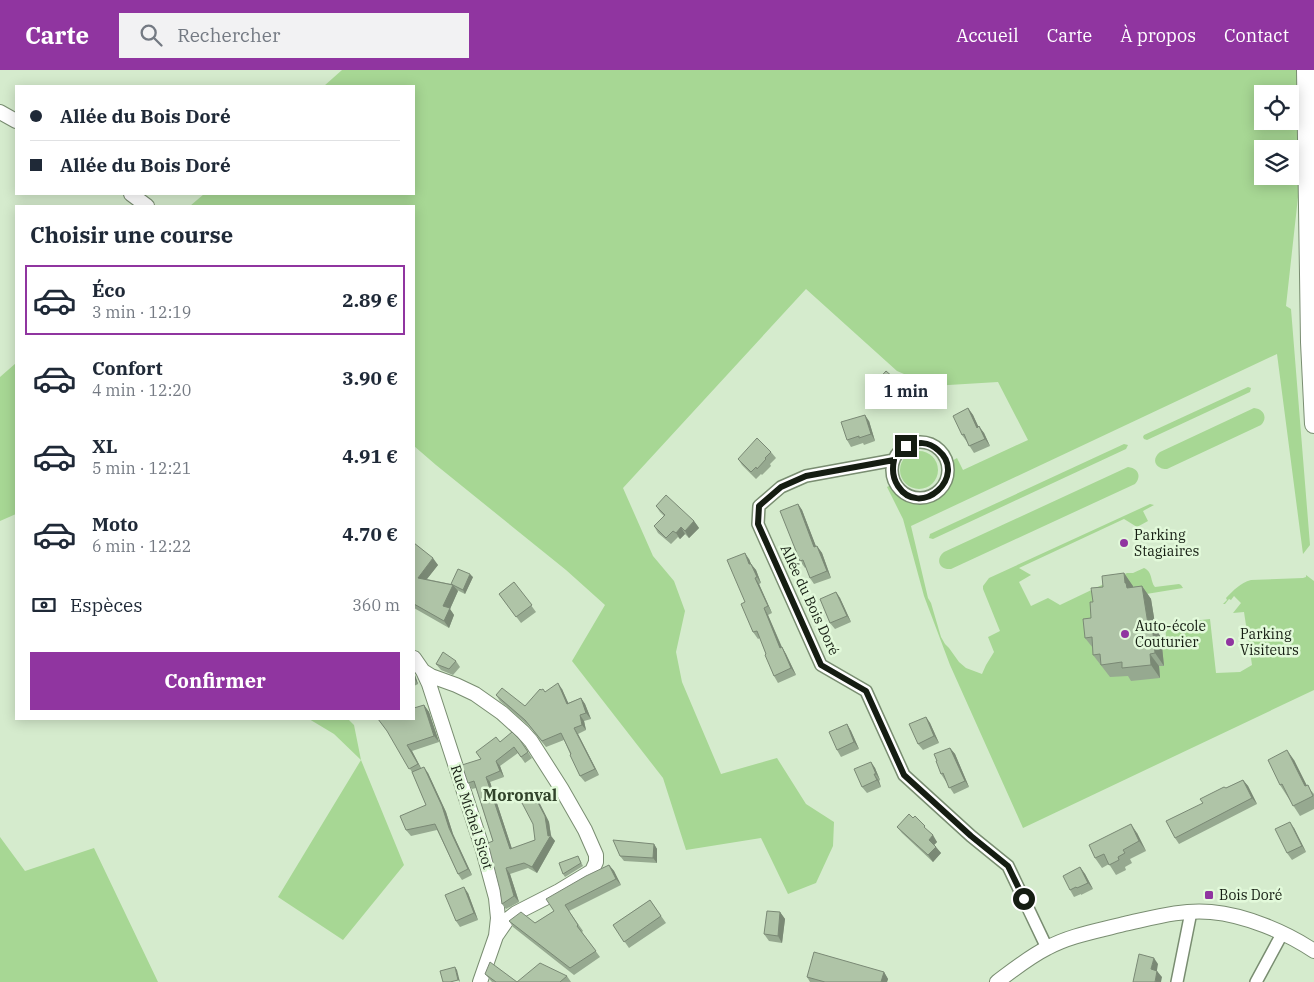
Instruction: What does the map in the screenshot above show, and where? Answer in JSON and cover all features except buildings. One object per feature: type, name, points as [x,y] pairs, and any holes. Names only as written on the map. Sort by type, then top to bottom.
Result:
[{"type":"main road","points":[[1306,70],[1310,342],[1314,424]]},
{"type":"street","points":[[0,112],[15,120]]},
{"type":"street","points":[[133,195],[146,205]]},
{"type":"street","points":[[924,443],[933,446],[941,452],[946,460],[948,469],[947,479],[935,494],[917,498],[908,495],[900,489],[895,481],[892,472],[894,460],[906,446],[924,443]]},
{"type":"street","name":"Allée du Bois Doré","points":[[894,460],[806,476],[781,487],[759,506],[758,524],[821,665],[866,691],[904,775],[971,836],[1008,866],[1048,948]]},
{"type":"street","name":"Rue Michel Sicot","points":[[415,659],[423,671],[492,877],[498,918],[496,936],[480,982]]},
{"type":"street","points":[[423,671],[475,694],[513,722],[527,736],[573,808],[596,855],[596,864],[592,871],[512,916],[496,936]]},
{"type":"street","points":[[1177,982],[1191,912]]},
{"type":"street","points":[[997,982],[1024,962],[1048,948],[1075,936],[1156,917],[1191,912],[1222,914],[1256,923],[1314,950]]},
{"type":"street","points":[[1256,982],[1282,934]]},
{"type":"green space","points":[[342,70],[1312,70],[1286,306],[1291,309],[1310,545],[1303,554],[1277,354],[911,526],[928,598],[941,637],[959,662],[966,668],[982,674],[994,652],[988,637],[1000,631],[983,589],[989,578],[1150,504],[1154,505],[1143,511],[1148,521],[1137,527],[1124,519],[1019,568],[1031,575],[1019,582],[1031,606],[1048,598],[1060,605],[1127,573],[1133,573],[1144,568],[1149,572],[1155,587],[1179,584],[1183,588],[1134,596],[1109,667],[1159,666],[1161,639],[1166,636],[1165,624],[1210,619],[1216,673],[1240,672],[1252,665],[1244,612],[1233,613],[1241,603],[1234,596],[1223,604],[1227,600],[1226,598],[1247,581],[1303,578],[1306,575],[1314,581],[1314,690],[1023,828],[950,665],[924,596],[903,519],[887,487],[891,485],[902,497],[912,503],[922,504],[935,500],[950,485],[953,473],[950,462],[957,458],[963,470],[1028,440],[998,382],[932,386],[897,371],[806,289],[623,488],[653,556],[674,581],[685,611],[676,652],[682,682],[721,774],[777,758],[806,804],[834,822],[833,846],[816,883],[788,894],[761,838],[686,850],[663,778],[572,661],[605,605],[566,570],[415,447],[415,205],[191,205],[203,195],[415,195],[415,85],[325,85]]},
{"type":"green space","points":[[15,364],[15,514],[0,521],[0,377]]},
{"type":"green space","points":[[1248,387],[1251,388],[1250,392],[1147,440],[1143,437],[1144,435]]},
{"type":"green space","points":[[1254,408],[1264,414],[1264,420],[1261,425],[1167,469],[1157,465],[1155,460],[1160,452]]},
{"type":"green space","points":[[1124,444],[1128,445],[1126,449],[933,539],[929,538],[930,534]]},
{"type":"green space","points":[[919,451],[933,456],[938,470],[933,484],[919,489],[905,484],[900,470],[905,456]]},
{"type":"green space","points":[[1128,467],[1138,473],[1135,484],[951,569],[941,566],[939,561],[944,552]]},
{"type":"green space","points":[[311,720],[349,720],[354,725],[361,760],[334,734]]},
{"type":"green space","points":[[361,760],[404,865],[343,940],[278,897]]},
{"type":"green space","points":[[0,837],[25,871],[94,848],[158,982],[0,982]]},
{"type":"place","name":"Parking Stagiaires","points":[[1124,543]]},
{"type":"place","name":"Auto-école Couturier","points":[[1125,634]]},
{"type":"place","name":"Parking Visiteurs","points":[[1230,642]]},
{"type":"place","name":"Bois Doré","points":[[1209,895]]},
{"type":"district","name":"Moronval","points":[[520,795]]},
{"type":"route","points":[[906,446],[924,443],[933,446],[941,452],[946,460],[948,469],[947,479],[935,494],[917,498],[908,495],[900,489],[892,472],[894,460],[806,476],[781,487],[759,506],[758,524],[821,665],[866,691],[904,775],[971,836],[1008,866],[1024,899]]}]
